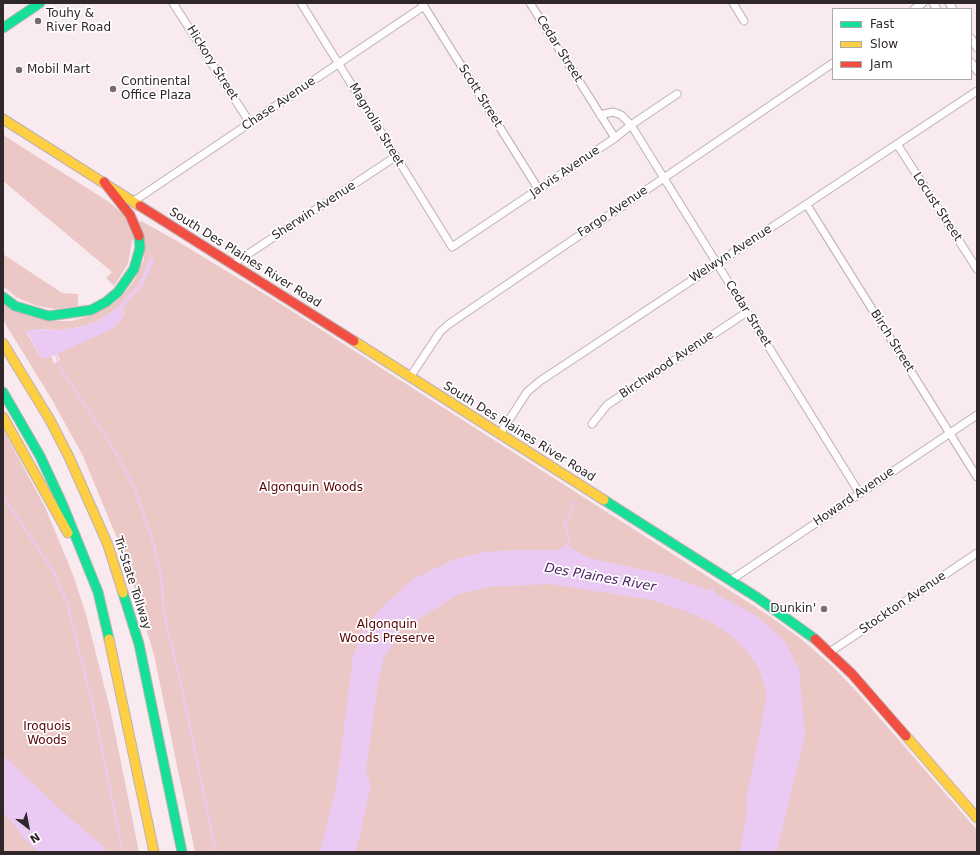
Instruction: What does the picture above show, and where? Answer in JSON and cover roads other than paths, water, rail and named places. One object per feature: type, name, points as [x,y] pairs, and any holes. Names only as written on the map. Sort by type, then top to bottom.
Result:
[{"type":"main road","points":[[3,28],[40,3]]},
{"type":"main road","name":"South Des Plaines River Road","points":[[3,119],[731,580],[816,640],[867,689],[977,817]]},
{"type":"main road","points":[[3,297],[25,310],[49,316],[65,315],[91,310],[106,302],[118,292],[134,269],[140,248],[140,238],[130,215],[104,182]]},
{"type":"main road","name":"Tri-State Tollway","points":[[3,343],[50,420],[70,457],[108,545],[139,644],[182,852]]},
{"type":"main road","points":[[3,392],[40,456],[62,503],[98,592],[117,671],[154,852]]},
{"type":"main road","points":[[3,417],[86,564]]},
{"type":"street","name":"Hickory Street","points":[[173,3],[250,123]]},
{"type":"street","name":"Magnolia Street","points":[[301,3],[452,247]]},
{"type":"street","name":"Cedar Street","points":[[530,3],[615,138]]},
{"type":"street","points":[[732,3],[744,21]]},
{"type":"street","name":"Chase Avenue","points":[[134,202],[423,4]]},
{"type":"street","name":"Scott Street","points":[[423,4],[539,190]]},
{"type":"street","name":"Fargo Avenue","points":[[410,377],[440,332],[449,324],[832,64]]},
{"type":"street","name":"Welwyn Avenue","points":[[500,434],[527,392],[540,381],[977,91]]},
{"type":"street","name":"Jarvis Avenue","points":[[452,247],[539,190],[677,94]]},
{"type":"street","name":"Cedar Street","points":[[600,115],[613,112],[621,114],[631,125],[860,494]]},
{"type":"street","name":"Locust Street","points":[[897,144],[977,270]]},
{"type":"street","name":"Sherwin Avenue","points":[[233,264],[395,157]]},
{"type":"street","name":"Birch Street","points":[[807,205],[977,477]]},
{"type":"street","name":"Birchwood Avenue","points":[[592,424],[607,405],[747,312]]},
{"type":"street","name":"Howard Avenue","points":[[731,580],[977,415]]},
{"type":"street","name":"Stockton Avenue","points":[[830,652],[977,553]]},
{"type":"water","points":[[153,257],[154,261],[144,283],[122,309],[124,317],[119,323],[112,329],[50,357],[42,358],[39,355],[27,331],[34,329],[61,330],[80,327],[99,321],[119,307],[141,281],[150,258]]},
{"type":"water","name":"Des Plaines River","points":[[566,545],[590,558],[663,574],[709,590],[714,587],[715,589],[713,592],[757,616],[785,641],[799,669],[805,735],[777,852],[739,852],[747,816],[747,796],[766,701],[766,690],[759,670],[746,650],[731,635],[710,622],[688,612],[651,600],[550,584],[489,587],[459,594],[402,630],[384,657],[377,690],[366,772],[371,786],[356,852],[320,852],[335,791],[353,656],[364,630],[382,607],[413,579],[455,559],[484,552],[513,550],[557,550]]},
{"type":"water","points":[[3,755],[62,811],[104,847],[107,852],[38,852],[23,838],[12,822],[3,813]]},
{"type":"waterway","points":[[55,353],[61,369],[110,443],[134,486],[154,545],[161,575],[164,614],[179,675],[216,852]]},
{"type":"waterway","points":[[3,496],[53,571],[67,602],[94,710],[123,852]]},
{"type":"waterway","points":[[567,548],[569,538],[564,524],[569,517],[574,500]]},
{"type":"place","name":"Touhy & River Road","points":[[38,21]]},
{"type":"place","name":"Mobil Mart","points":[[19,70]]},
{"type":"place","name":"Continental Office Plaza","points":[[113,89]]},
{"type":"place","name":"Dunkin'","points":[[824,609]]},
{"type":"park label","name":"Algonquin Woods","points":[[311,488]]},
{"type":"park label","name":"Algonquin Woods Preserve","points":[[387,632]]},
{"type":"park label","name":"Iroquois Woods","points":[[47,734]]}]
